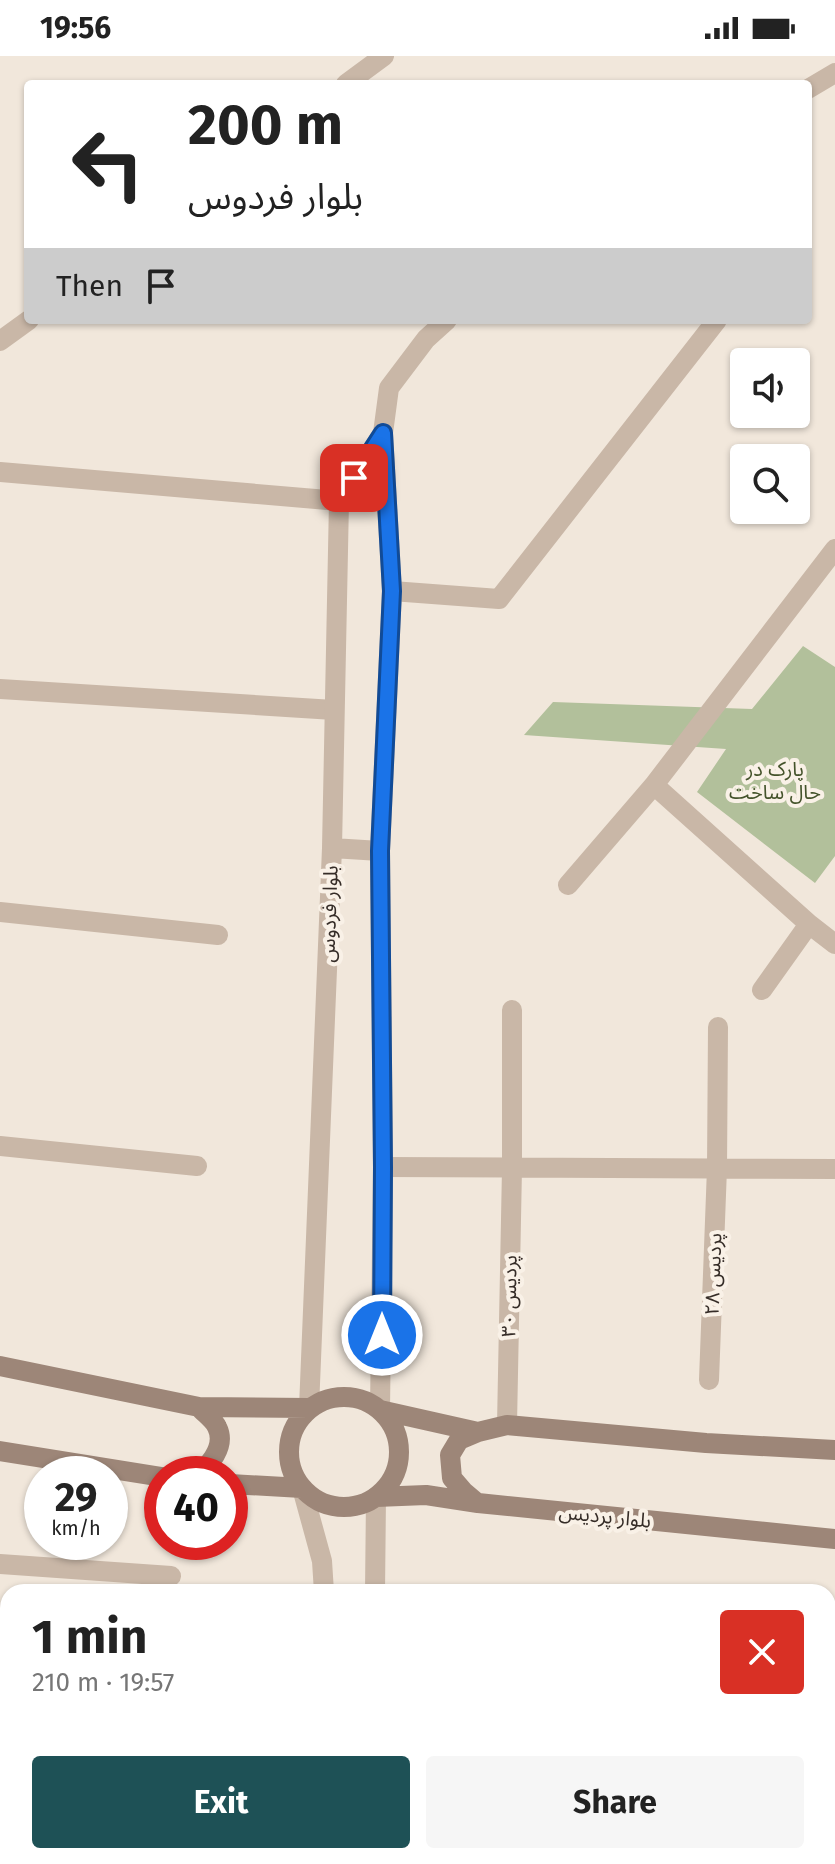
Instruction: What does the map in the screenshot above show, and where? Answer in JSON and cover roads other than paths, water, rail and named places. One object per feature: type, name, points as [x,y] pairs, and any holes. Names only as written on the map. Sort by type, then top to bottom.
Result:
[{"type":"main road","points":[[0,1366],[199,1407],[309,1408]]},
{"type":"main road","points":[[344,1396],[367,1401],[380,1410],[397,1435],[399,1458],[392,1480],[376,1497],[360,1505],[334,1507],[317,1501],[302,1488],[290,1467],[289,1441],[300,1417],[320,1401],[344,1396]]},
{"type":"main road","points":[[199,1407],[218,1427],[219,1444],[215,1456]]},
{"type":"main road","points":[[380,1410],[478,1432]]},
{"type":"main road","points":[[478,1503],[452,1478],[450,1455],[459,1440],[507,1425],[706,1443],[835,1450]]},
{"type":"main road","points":[[0,1451],[144,1474]]},
{"type":"main road","points":[[248,1485],[302,1488]]},
{"type":"main road","name":"بلوار پردیس","points":[[376,1497],[426,1495],[835,1539]]},
{"type":"street","points":[[351,80],[384,56]]},
{"type":"street","points":[[812,87],[835,73]]},
{"type":"street","points":[[0,341],[24,324]]},
{"type":"street","points":[[380,1410],[383,1167],[380,851],[392,591],[383,433],[389,388],[426,339],[443,324]]},
{"type":"street","points":[[392,591],[499,599],[714,324]]},
{"type":"street","points":[[0,472],[339,501],[383,433]]},
{"type":"street","name":"بلوار فردوس","points":[[309,1408],[332,848],[339,501]]},
{"type":"street","points":[[568,885],[654,785],[835,549]]},
{"type":"street","points":[[0,689],[334,710]]},
{"type":"street","points":[[654,785],[835,944]]},
{"type":"street","points":[[332,848],[380,851]]},
{"type":"street","points":[[0,912],[218,935]]},
{"type":"street","points":[[762,990],[809,924]]},
{"type":"street","name":"پردیس ۳۰","points":[[507,1425],[512,1010]]},
{"type":"street","name":"پردیس ۲۸","points":[[709,1380],[717,1168],[718,1027]]},
{"type":"street","points":[[0,1146],[197,1166]]},
{"type":"street","points":[[383,1167],[835,1169]]},
{"type":"street","points":[[302,1488],[322,1561],[323,1584]]},
{"type":"street","points":[[375,1584],[376,1497]]},
{"type":"street","points":[[0,1564],[171,1576]]},
{"type":"park label","name":"پارک در حال ساخت","points":[[775,780]]}]
